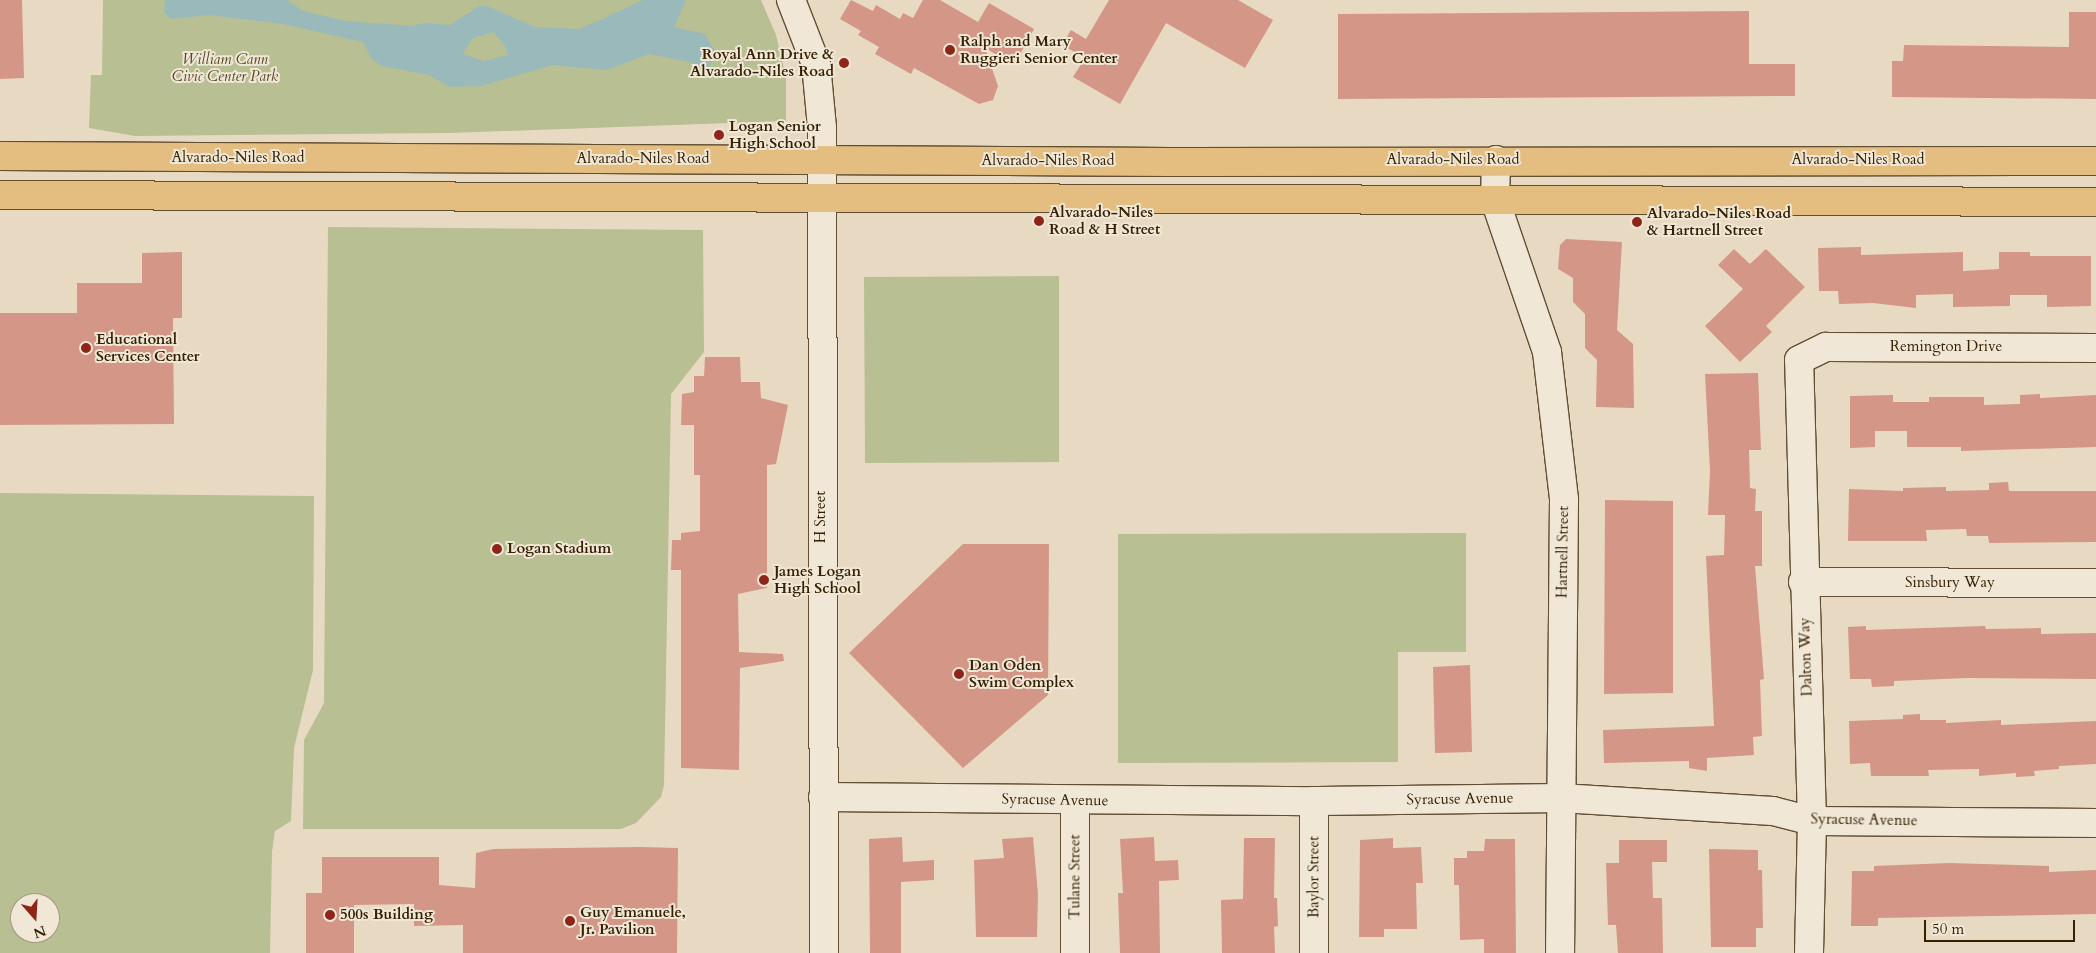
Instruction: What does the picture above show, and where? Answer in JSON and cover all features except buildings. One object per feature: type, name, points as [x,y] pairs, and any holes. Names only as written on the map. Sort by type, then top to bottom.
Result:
[{"type":"main road","name":"Alvarado-Niles Road","points":[[0,156],[2096,161]]},
{"type":"main road","points":[[0,195],[822,200],[2096,202]]},
{"type":"street","name":"H Street","points":[[791,0],[816,64],[824,159],[822,200],[824,953]]},
{"type":"street","name":"Hartnell Street","points":[[1496,160],[1495,200],[1547,352],[1564,500],[1560,953]]},
{"type":"street","name":"Remington Drive","points":[[1798,360],[1826,347],[2096,348]]},
{"type":"street","name":"Dalton Way","points":[[1798,360],[1803,582],[1812,821],[1809,953]]},
{"type":"street","name":"Sinsbury Way","points":[[1803,582],[2096,583]]},
{"type":"street","name":"Syracuse Avenue","points":[[823,797],[1314,802],[1561,798],[1773,811],[1812,821],[2096,823]]},
{"type":"street","name":"Tulane Street","points":[[1075,801],[1075,953]]},
{"type":"street","name":"Baylor Street","points":[[1314,802],[1314,953]]},
{"type":"green space","name":"William Cann Civic Center Park","points":[[103,0],[761,0],[776,35],[786,77],[786,121],[449,133],[135,136],[89,128],[91,75],[102,75]]},
{"type":"green space","name":"Logan Stadium","points":[[328,227],[703,230],[704,352],[671,394],[664,785],[661,797],[636,823],[621,829],[303,829],[304,740],[324,703]]},
{"type":"green space","points":[[1059,276],[1059,462],[865,463],[864,277]]},
{"type":"green space","points":[[0,493],[314,496],[313,670],[294,748],[291,821],[275,831],[272,852],[270,953],[0,953]]},
{"type":"green space","points":[[1466,533],[1466,652],[1398,652],[1398,762],[1118,763],[1118,534]]},
{"type":"water","points":[[165,0],[287,0],[303,11],[346,21],[411,26],[425,23],[450,25],[479,6],[487,6],[535,27],[580,29],[643,0],[686,0],[674,27],[705,34],[715,51],[710,67],[704,70],[694,63],[649,54],[607,70],[552,65],[481,86],[450,87],[429,75],[381,66],[371,58],[363,42],[283,24],[209,15],[171,19],[164,12]],"holes":[[[493,32],[505,46],[508,55],[483,61],[463,54],[473,38]]]},
{"type":"place","name":"Ralph and Mary Ruggieri Senior Center","points":[[950,50]]},
{"type":"place","name":"Royal Ann Drive & Alvarado-Niles Road","points":[[844,63]]},
{"type":"place","name":"Logan Senior High School","points":[[719,135]]},
{"type":"place","name":"Alvarado-Niles Road & H Street","points":[[1039,221]]},
{"type":"place","name":"Alvarado-Niles Road & Hartnell Street","points":[[1637,222]]},
{"type":"place","name":"Educational Services Center","points":[[86,348]]},
{"type":"place","name":"Logan Stadium","points":[[497,549]]},
{"type":"place","name":"James Logan High School","points":[[764,580]]},
{"type":"place","name":"Dan Oden Swim Complex","points":[[959,674]]},
{"type":"place","name":"500s Building","points":[[330,915]]},
{"type":"place","name":"Guy Emanuele, Jr. Pavilion","points":[[570,921]]}]
